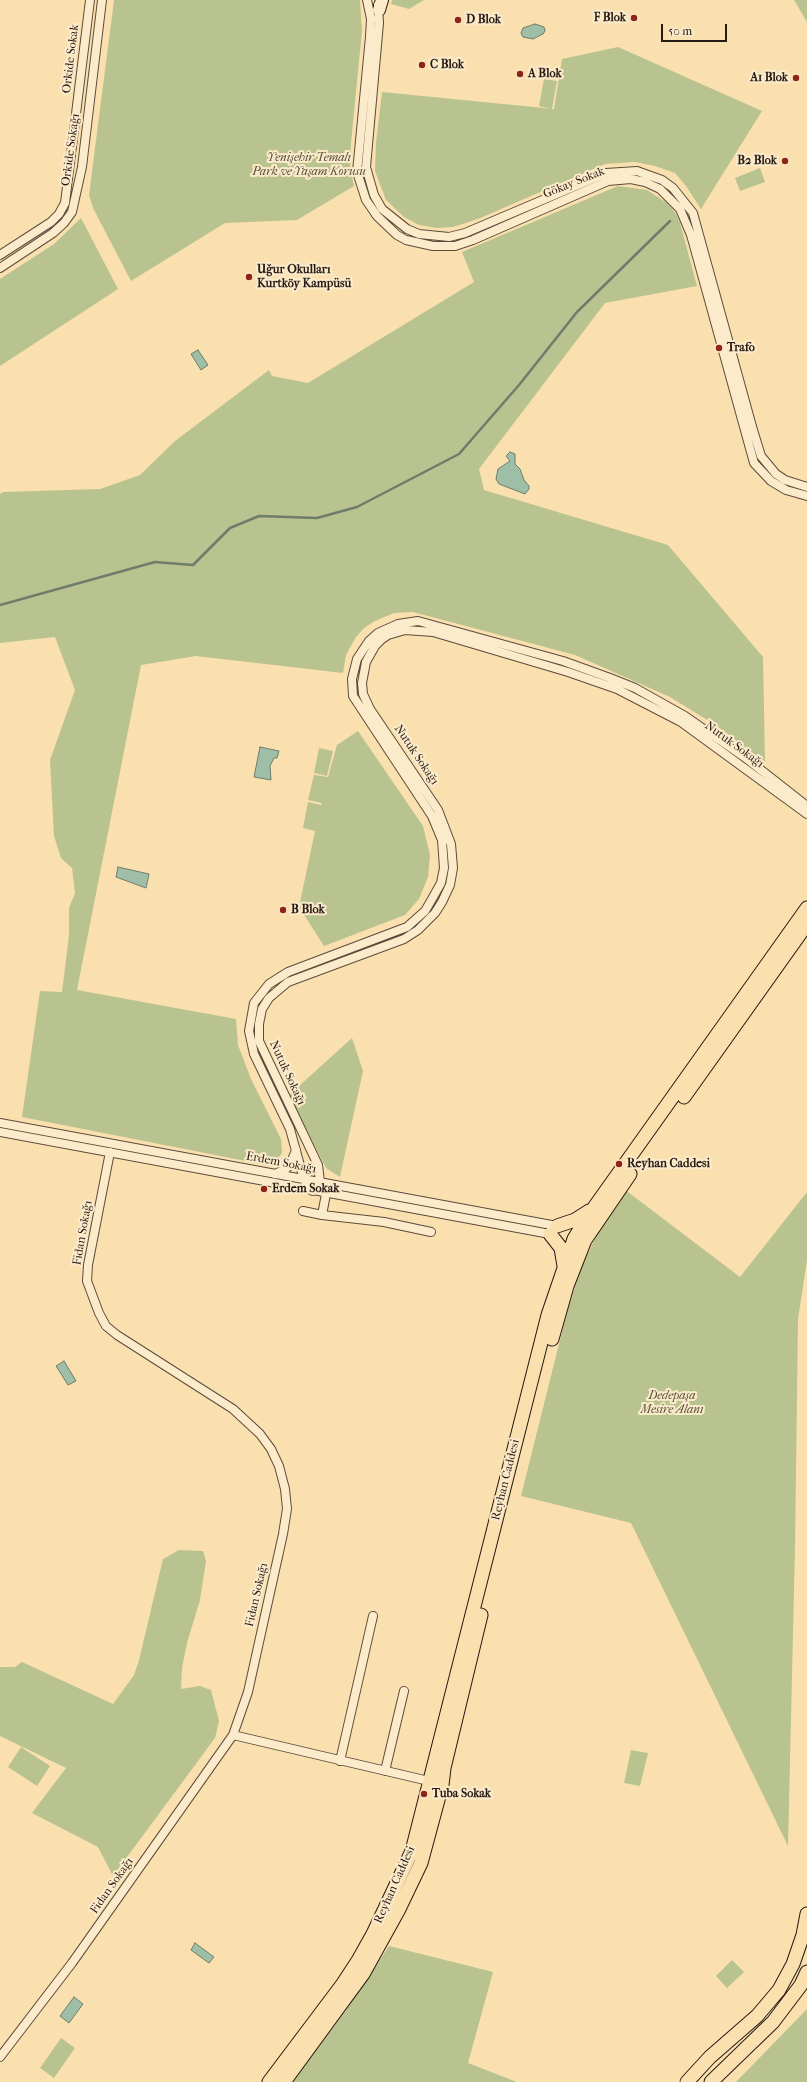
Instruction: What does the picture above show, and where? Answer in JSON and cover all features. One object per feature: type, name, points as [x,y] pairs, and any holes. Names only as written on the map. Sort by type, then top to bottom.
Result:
[{"type":"main road","name":"Reyhan Caddesi","points":[[284,2082],[363,1974],[399,1909],[422,1862],[436,1783],[548,1315],[564,1268],[597,1203],[807,908]]},
{"type":"main road","points":[[554,1230],[579,1236],[807,924]]},
{"type":"main road","points":[[554,1230],[580,1217],[597,1203]]},
{"type":"main road","points":[[554,1230],[561,1248],[564,1268]]},
{"type":"main road","name":"Reyhan Caddesi","points":[[269,2082],[342,1985],[373,1934],[412,1851],[436,1783],[444,1768],[530,1422],[579,1236]]},
{"type":"main road","points":[[687,2082],[710,2057],[757,2016],[779,1990],[793,1964],[803,1935],[807,1914]]},
{"type":"main road","points":[[711,2082],[773,2022],[801,1985],[807,1972]]},
{"type":"street","name":"Orkide Sokak","points":[[0,255],[51,222],[60,214],[65,203],[90,0]]},
{"type":"street","name":"Orkide Sokağı","points":[[0,268],[53,233],[64,223],[72,212],[82,167],[102,0]]},
{"type":"street","name":"Gökay Sokak","points":[[367,0],[371,19],[357,172],[366,200],[387,228],[396,235],[415,243],[433,246],[455,246],[608,181],[630,179],[652,185],[667,195],[684,218],[691,235],[754,463],[771,481],[794,493],[807,496]]},
{"type":"street","name":"Gökay Sokak","points":[[380,3],[366,167],[374,195],[382,209],[407,229],[419,234],[449,236],[465,233],[606,172],[637,171],[651,175],[673,188],[693,212],[734,357],[752,430],[761,456],[776,474],[785,480],[807,487]]},
{"type":"street","points":[[725,359],[734,357]]},
{"type":"street","name":"Nutuk Sokağı","points":[[313,1191],[304,1180],[297,1149],[284,1115],[260,1069],[250,1041],[250,1022],[258,996],[273,981],[288,972],[407,926],[420,915],[432,899],[441,883],[444,868],[442,840],[432,816],[353,696],[352,679],[357,659],[369,641],[378,633],[398,624],[423,622],[563,661],[635,688],[685,716],[736,750],[807,806]]},
{"type":"street","name":"Nutuk Sokağı","points":[[320,1182],[318,1166],[262,1051],[258,1032],[262,1009],[269,998],[288,982],[404,939],[418,930],[427,922],[442,902],[450,885],[453,868],[452,851],[448,833],[438,810],[370,709],[363,694],[362,683],[366,662],[375,646],[382,639],[388,635],[404,630],[433,632],[568,672],[618,689],[681,722],[807,814]]},
{"type":"street","name":"Erdem Sokağı","points":[[0,1123],[320,1182],[554,1230]]},
{"type":"street","name":"Erdem Sokağı","points":[[0,1132],[326,1194],[554,1230]]},
{"type":"street","points":[[274,1174],[286,1169],[290,1165],[297,1149]]},
{"type":"street","name":"Fidan Sokağı","points":[[0,2057],[72,1963],[233,1735],[248,1692],[284,1534],[287,1509],[285,1489],[279,1466],[271,1449],[248,1422],[233,1409],[117,1335],[106,1326],[99,1313],[88,1282],[88,1265],[110,1152]]},
{"type":"street","points":[[313,1191],[320,1182]]},
{"type":"street","points":[[322,1215],[326,1194]]},
{"type":"street","points":[[303,1211],[322,1215],[384,1222],[431,1232]]},
{"type":"street","points":[[340,1761],[373,1616]]},
{"type":"street","points":[[385,1771],[404,1691]]},
{"type":"street","points":[[233,1735],[436,1783]]},
{"type":"green space","name":"Yenişehir Temalı Park ve Yaşam Korusu","points":[[114,0],[360,0],[362,31],[350,166],[354,186],[297,220],[225,223],[131,281],[93,208],[89,195]]},
{"type":"green space","points":[[392,0],[424,0],[409,9],[391,4]]},
{"type":"green space","points":[[794,0],[807,0],[807,22],[804,17]]},
{"type":"green space","points":[[618,47],[762,111],[701,209],[686,186],[675,173],[655,166],[635,162],[605,164],[478,219],[453,227],[436,228],[419,225],[404,217],[386,200],[375,171],[376,143],[382,92],[554,109],[562,59]]},
{"type":"green space","points":[[544,79],[557,81],[552,109],[539,106]]},
{"type":"green space","points":[[760,168],[765,182],[740,191],[735,178]]},
{"type":"green space","points":[[618,186],[647,190],[667,203],[676,214],[680,223],[697,286],[605,303],[479,469],[484,490],[668,545],[763,657],[765,762],[717,726],[670,697],[575,655],[413,612],[394,613],[375,621],[364,628],[356,637],[346,655],[343,673],[196,656],[141,665],[77,990],[236,1019],[238,1045],[251,1079],[281,1139],[282,1153],[275,1162],[266,1165],[22,1117],[40,991],[62,992],[69,935],[69,908],[75,893],[72,868],[61,858],[54,836],[50,760],[75,690],[55,637],[0,643],[0,494],[3,492],[100,489],[140,475],[175,441],[269,370],[272,376],[308,383],[474,282],[462,252]]},
{"type":"green space","points":[[81,218],[118,289],[0,366],[0,279],[54,244]]},
{"type":"green space","points":[[358,731],[423,826],[430,855],[428,877],[419,899],[405,915],[324,946],[299,907],[315,831],[303,828],[308,802],[321,805],[322,803],[308,800],[314,775],[328,777],[337,745]]},
{"type":"green space","points":[[319,748],[333,751],[327,776],[314,773]]},
{"type":"green space","points":[[352,1038],[363,1071],[340,1177],[326,1168],[289,1095]]},
{"type":"green space","name":"Dedepaşa Mesire Alanı","points":[[624,1189],[740,1277],[807,1192],[807,1260],[798,1319],[795,1548],[788,1846],[631,1523],[521,1496],[568,1308],[581,1269],[596,1236]]},
{"type":"green space","points":[[179,1550],[203,1551],[206,1561],[200,1600],[187,1643],[182,1668],[181,1689],[200,1686],[211,1690],[219,1721],[215,1738],[113,1876],[98,1847],[32,1813],[66,1768],[0,1736],[0,1667],[15,1667],[22,1662],[113,1704],[134,1675],[139,1660],[163,1559]]},
{"type":"green space","points":[[21,1747],[50,1766],[37,1786],[8,1767]]},
{"type":"green space","points":[[631,1750],[648,1753],[640,1786],[624,1783]]},
{"type":"green space","points":[[389,1946],[493,1972],[468,2063],[517,2082],[293,2082],[342,2016]]},
{"type":"green space","points":[[732,1960],[744,1972],[727,1988],[716,1976]]},
{"type":"green space","points":[[807,2009],[807,2082],[736,2082]]},
{"type":"green space","points":[[61,2038],[75,2048],[54,2078],[40,2068]]},
{"type":"shaded area","points":[[535,24],[544,27],[545,31],[543,34],[533,39],[523,37],[521,33],[523,28]]},
{"type":"shaded area","points":[[198,350],[208,365],[201,370],[191,354]]},
{"type":"shaded area","points":[[510,452],[515,454],[515,464],[520,469],[524,480],[529,486],[529,489],[525,494],[499,484],[496,479],[498,469],[510,461],[506,456]]},
{"type":"shaded area","points":[[260,747],[279,751],[277,758],[274,758],[270,766],[271,780],[254,777]]},
{"type":"shaded area","points":[[118,867],[149,874],[146,888],[116,877]]},
{"type":"shaded area","points":[[64,1361],[76,1381],[68,1385],[56,1366]]},
{"type":"shaded area","points":[[195,1943],[214,1957],[209,1963],[191,1950]]},
{"type":"shaded area","points":[[74,1997],[83,2004],[69,2023],[60,2016]]},
{"type":"waterway","points":[[0,605],[155,562],[193,565],[230,528],[259,516],[317,518],[357,507],[459,454],[519,385],[577,312],[670,221]]},
{"type":"place","name":"F Blok","points":[[634,18]]},
{"type":"place","name":"D Blok","points":[[458,20]]},
{"type":"place","name":"C Blok","points":[[422,65]]},
{"type":"place","name":"A Blok","points":[[520,74]]},
{"type":"place","name":"A1 Blok","points":[[796,78]]},
{"type":"place","name":"B2 Blok","points":[[785,161]]},
{"type":"place","name":"Uğur Okulları Kurtköy Kampüsü","points":[[249,277]]},
{"type":"place","name":"Trafo","points":[[719,348]]},
{"type":"place","name":"B Blok","points":[[283,910]]},
{"type":"place","name":"Reyhan Caddesi","points":[[619,1164]]},
{"type":"place","name":"Erdem Sokak","points":[[264,1189]]},
{"type":"place","name":"Tuba Sokak","points":[[424,1794]]}]
